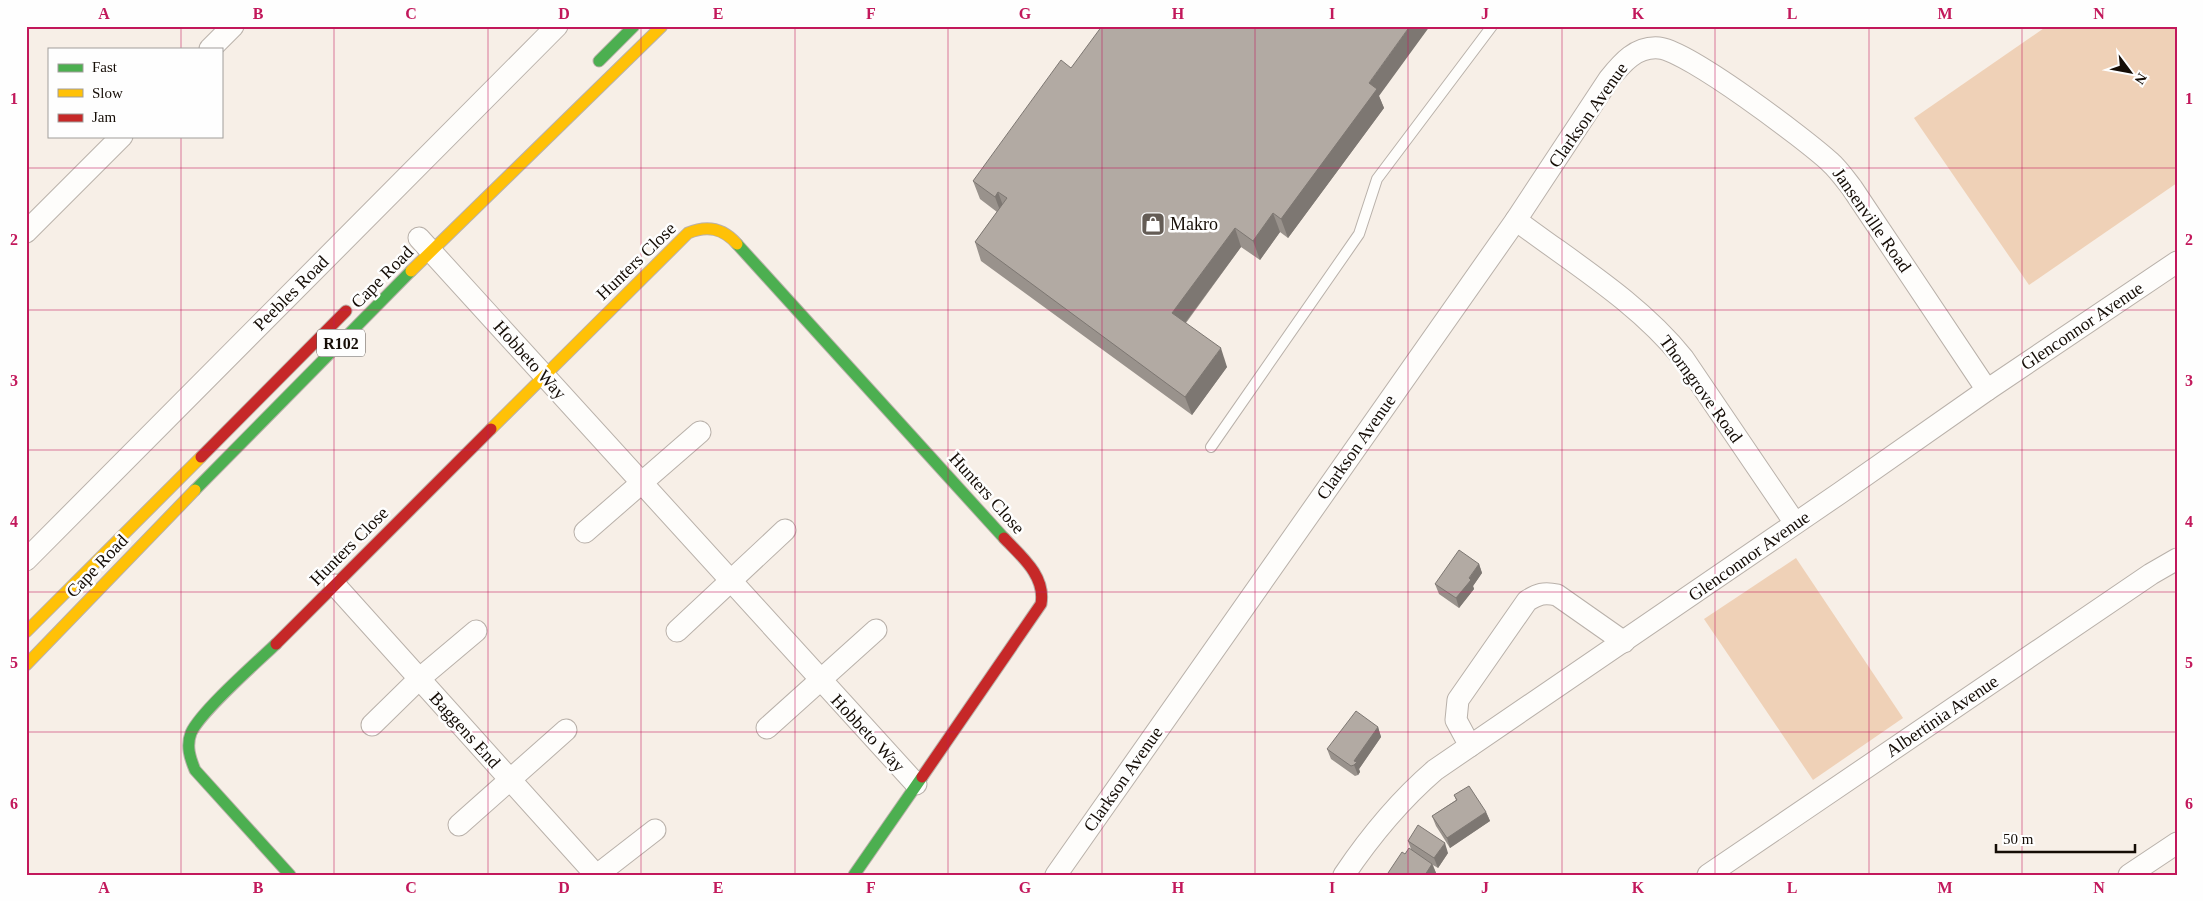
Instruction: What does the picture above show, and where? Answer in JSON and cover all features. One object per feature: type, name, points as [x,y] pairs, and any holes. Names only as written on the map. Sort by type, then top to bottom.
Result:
[{"type":"street","points":[[211,48],[232,26]]},
{"type":"street","name":"Peebles Road","points":[[26,560],[557,26]]},
{"type":"street","points":[[593,68],[634,26]]},
{"type":"street","name":"Cape Road","points":[[26,666],[190,495],[422,242],[543,139],[662,26]]},
{"type":"street","name":"Clarkson Avenue","points":[[1056,875],[1516,220],[1621,64],[1633,54],[1648,49],[1659,48],[1672,51]]},
{"type":"street","name":"Jansenville Road","points":[[1672,51],[1716,77],[1830,162],[1852,188],[1987,390]]},
{"type":"street","points":[[26,232],[120,138]]},
{"type":"street","name":"Thorngrove Road","points":[[1516,220],[1647,318],[1667,339],[1683,358],[1795,523]]},
{"type":"street","name":"Hunters Close","points":[[290,875],[195,770],[189,758],[187,745],[190,732],[198,721],[688,233],[701,227],[712,227],[727,233],[734,239],[1032,569],[1039,580],[1044,600],[1039,610],[854,875]]},
{"type":"street","name":"Hobbeto Way","points":[[422,242],[820,681],[916,784]]},
{"type":"street","name":"Glenconnor Avenue","points":[[1344,875],[1385,818],[1408,793],[1435,770],[1624,642],[1987,390],[2177,262]]},
{"type":"street","name":"Cape Road","points":[[26,632],[357,300]]},
{"type":"street","points":[[585,532],[700,432]]},
{"type":"street","points":[[677,631],[785,530]]},
{"type":"street","name":"Albertinia Avenue","points":[[1708,875],[2151,574],[2177,559]]},
{"type":"street","name":"Baggens End","points":[[335,585],[596,875],[655,830]]},
{"type":"street","points":[[1470,746],[1456,720],[1458,700],[1526,601],[1544,592],[1557,595],[1624,642]]},
{"type":"street","name":"Hobbeto Way","points":[[767,728],[876,630]]},
{"type":"street","points":[[372,725],[419,679],[476,631]]},
{"type":"street","points":[[459,825],[566,730]]},
{"type":"street","points":[[2129,875],[2177,842]]},
{"type":"lane","points":[[1211,447],[1359,234],[1377,179],[1492,26]]},
{"type":"shaded area","points":[[2047,26],[2177,26],[2177,183],[2029,285],[1914,118]]},
{"type":"shaded area","points":[[1796,558],[1903,718],[1813,780],[1704,619]]},
{"type":"building","name":"Makro","points":[[1102,26],[1410,26],[1369,83],[1377,89],[1281,219],[1273,213],[1253,241],[1235,228],[1172,313],[1221,348],[1185,397],[975,242],[1007,198],[998,192],[995,197],[973,181],[1061,60],[1071,68]]},
{"type":"building","points":[[1459,550],[1479,564],[1469,578],[1471,580],[1456,598],[1435,584]]},
{"type":"building","points":[[1356,711],[1378,727],[1354,761],[1357,762],[1351,766],[1327,749]]},
{"type":"building","points":[[1469,786],[1486,812],[1447,838],[1432,816],[1457,800],[1454,795]]},
{"type":"building","points":[[1418,825],[1445,843],[1434,858],[1408,841]]},
{"type":"building","points":[[1409,848],[1432,864],[1425,875],[1390,875],[1388,873],[1402,852],[1405,854]]},
{"type":"traffic: fast","points":[[599,61],[634,26]]},
{"type":"traffic: fast","points":[[737,244],[1004,538]]},
{"type":"traffic: fast","points":[[195,490],[411,271]]},
{"type":"traffic: fast","points":[[276,644],[205,713],[191,733],[189,747],[195,770],[290,875]]},
{"type":"traffic: fast","points":[[854,875],[922,777]]},
{"type":"traffic: slow","points":[[411,271],[662,26]]},
{"type":"traffic: slow","points":[[491,429],[688,233],[702,229],[720,231],[737,244]]},
{"type":"traffic: slow","points":[[26,632],[201,457]]},
{"type":"traffic: slow","points":[[26,665],[195,490]]},
{"type":"traffic: jam","points":[[201,457],[346,311]]},
{"type":"traffic: jam","points":[[276,644],[491,429]]},
{"type":"traffic: jam","points":[[922,777],[1041,604],[1040,584],[1031,567],[1004,538]]},
{"type":"place","name":"Makro","points":[[1153,224]]}]
